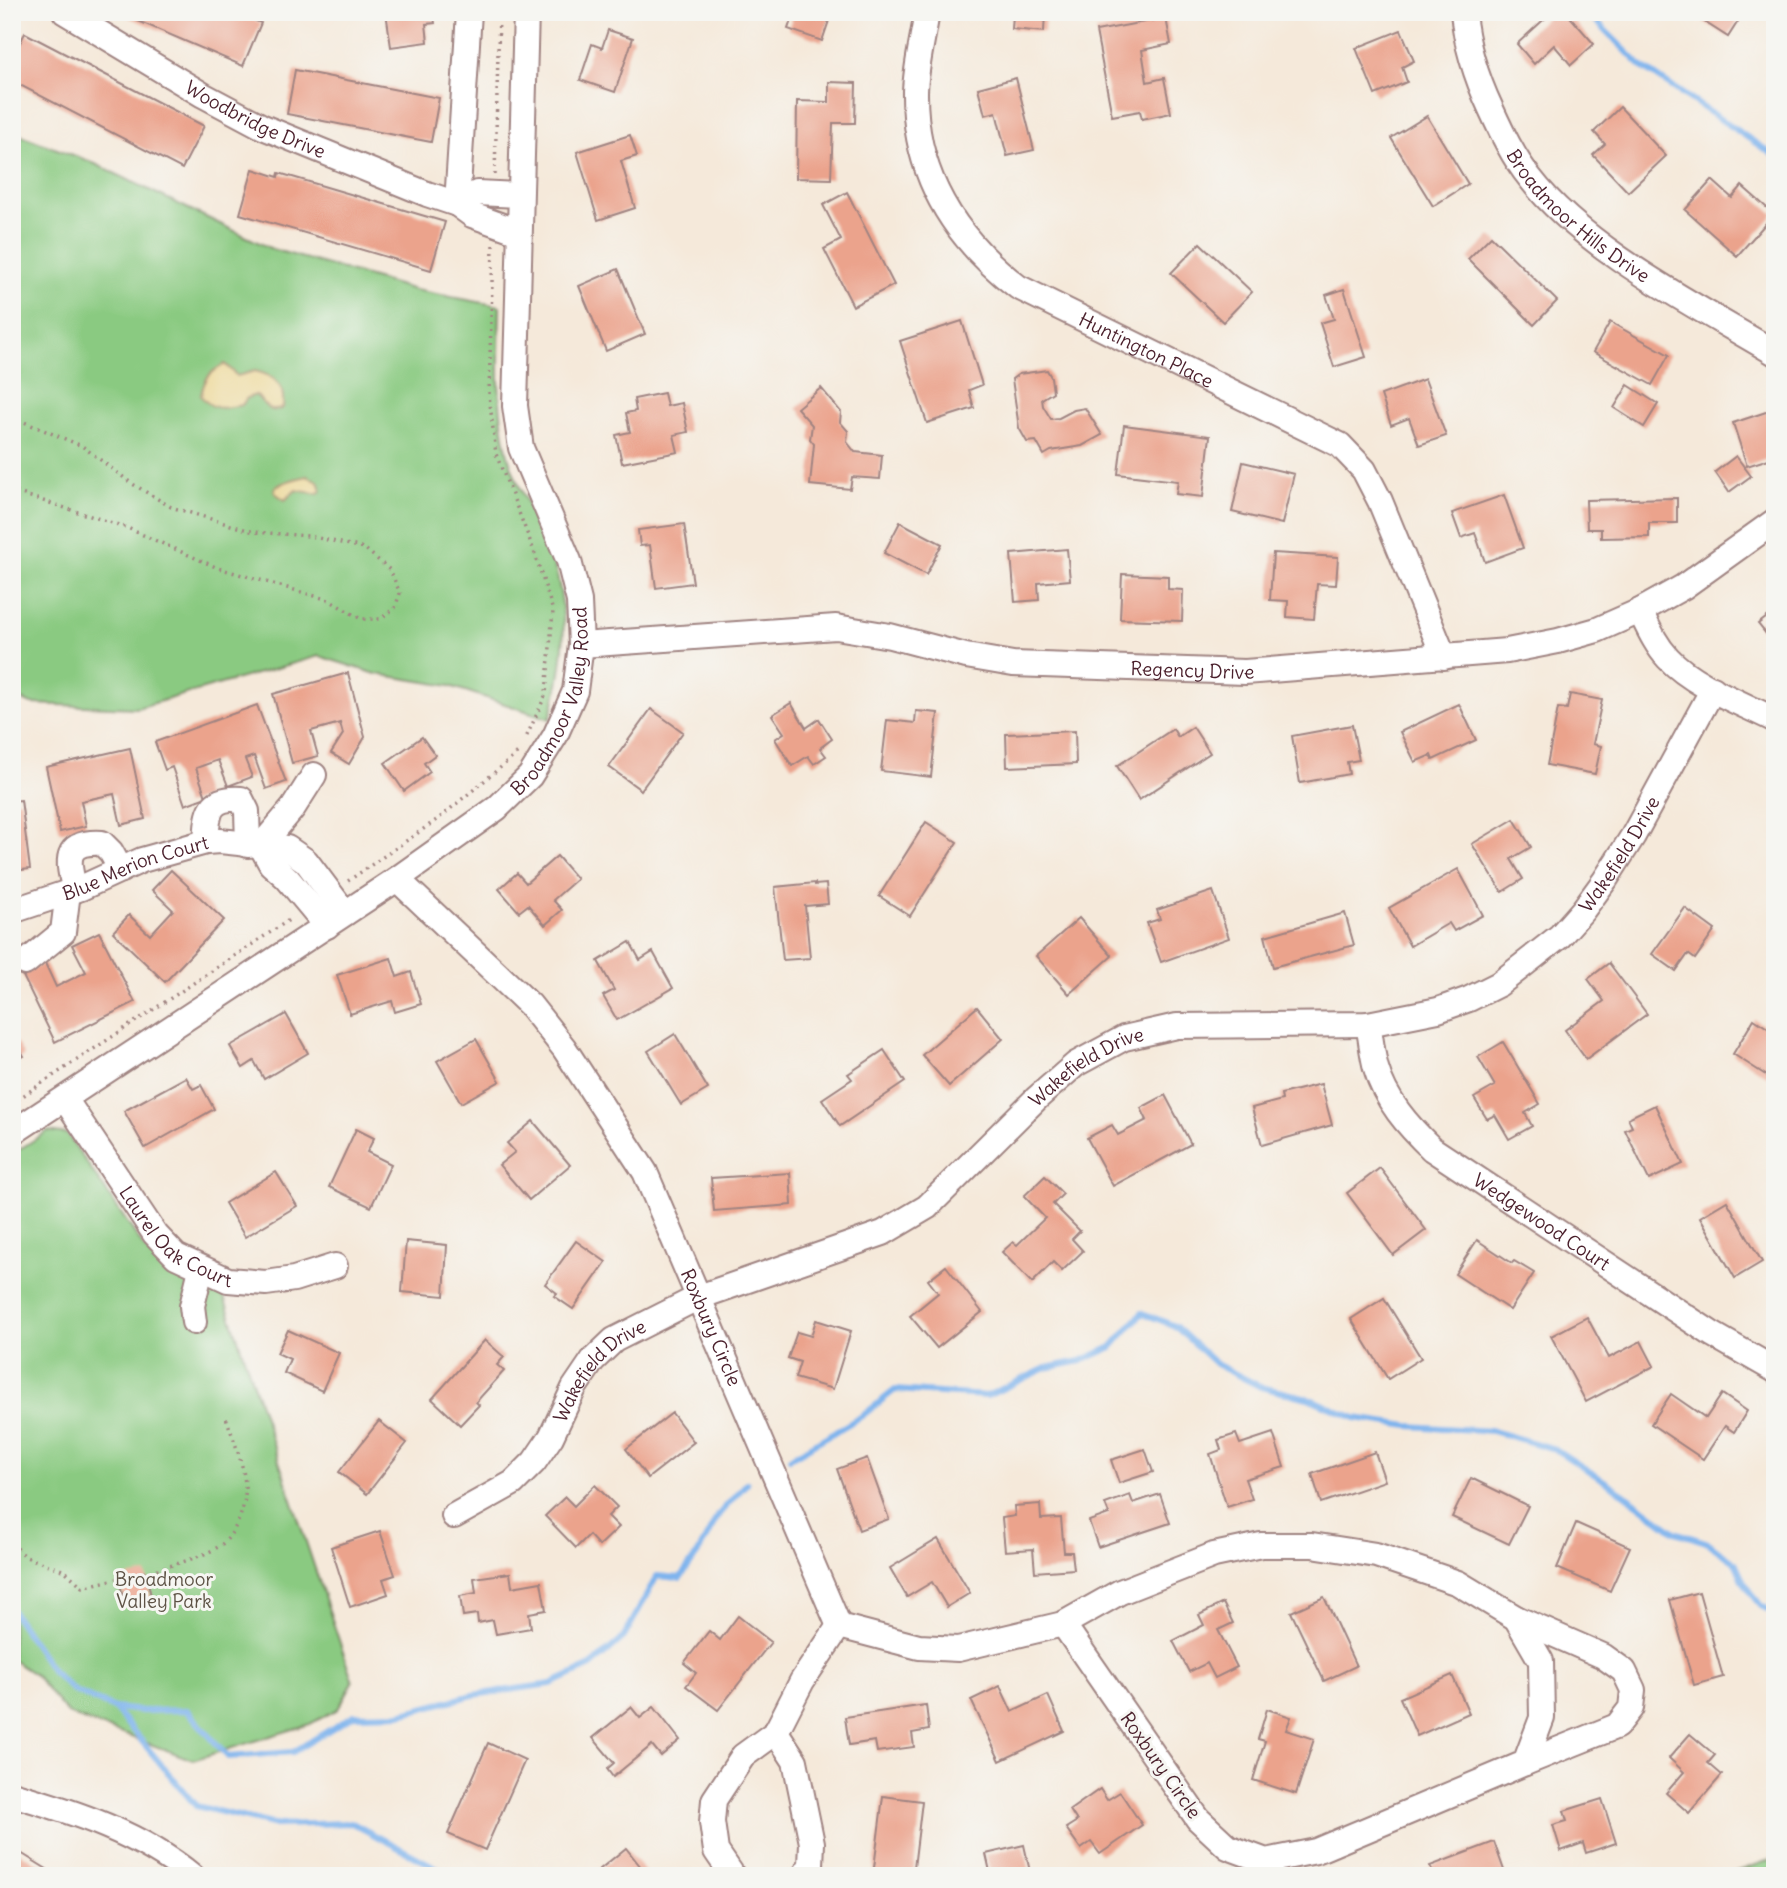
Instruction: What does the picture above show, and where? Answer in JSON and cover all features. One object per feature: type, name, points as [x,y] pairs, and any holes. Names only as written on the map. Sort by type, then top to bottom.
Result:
[{"type":"street","name":"Woodbridge Drive","points":[[65,12],[203,95],[263,127],[457,204],[472,215],[519,232]]},
{"type":"street","points":[[457,204],[468,12]]},
{"type":"street","name":"Broadmoor Valley Road","points":[[12,1133],[336,920],[497,808],[530,776],[555,736],[575,691],[581,645],[579,601],[569,561],[521,448],[515,406],[526,12]]},
{"type":"street","name":"Huntington Place","points":[[928,12],[915,91],[919,136],[930,175],[947,212],[970,244],[992,267],[1018,287],[1340,444],[1364,470],[1380,501],[1444,657]]},
{"type":"street","name":"Broadmoor Hills Drive","points":[[1463,12],[1480,86],[1508,144],[1530,178],[1551,202],[1617,257],[1775,353]]},
{"type":"street","points":[[457,204],[477,193],[520,195]]},
{"type":"street","name":"Regency Drive","points":[[581,645],[836,627],[890,636],[967,656],[1013,664],[1245,672],[1507,651],[1597,630],[1640,611],[1683,587],[1775,521]]},
{"type":"street","points":[[1640,611],[1654,640],[1684,672],[1775,720]]},
{"type":"street","name":"Wakefield Drive","points":[[454,1516],[513,1483],[534,1462],[551,1437],[574,1388],[593,1360],[614,1340],[699,1297],[883,1233],[927,1207],[1037,1098],[1076,1064],[1124,1038],[1177,1026],[1368,1024],[1418,1015],[1469,999],[1499,984],[1560,936],[1605,880],[1633,836],[1713,689]]},
{"type":"street","points":[[255,846],[293,807],[314,775]]},
{"type":"street","points":[[206,842],[208,811],[216,802],[241,799],[247,811],[255,846]]},
{"type":"street","name":"Blue Merion Court","points":[[12,911],[72,891],[142,860],[206,842],[220,841],[287,848],[306,861],[321,899],[336,920]]},
{"type":"street","points":[[25,963],[63,932],[72,891],[69,856],[76,849],[89,842],[102,843],[111,852],[121,870]]},
{"type":"street","name":"Roxbury Circle","points":[[397,879],[530,1006],[564,1048],[645,1172],[839,1626],[919,1647],[958,1649],[1063,1624],[1120,1592],[1214,1555],[1261,1545],[1312,1545],[1376,1555],[1458,1583],[1516,1618],[1603,1656],[1624,1671],[1633,1690],[1631,1708],[1617,1726],[1316,1851],[1266,1861],[1228,1847],[1198,1819],[1063,1624]]},
{"type":"street","name":"Wedgewood Court","points":[[1368,1024],[1376,1068],[1386,1091],[1412,1130],[1432,1149],[1712,1334],[1775,1370]]},
{"type":"street","name":"Laurel Oak Court","points":[[65,1099],[155,1234],[176,1256],[228,1280],[266,1283],[294,1279],[335,1266]]},
{"type":"street","points":[[194,1322],[192,1306],[201,1269]]},
{"type":"street","name":"Roxbury Circle","points":[[1516,1618],[1541,1661],[1542,1718],[1525,1763]]},
{"type":"street","points":[[733,1876],[716,1852],[712,1822],[714,1800],[744,1756],[776,1732],[802,1681],[839,1626]]},
{"type":"street","points":[[776,1732],[795,1761],[812,1843],[811,1865],[804,1876]]},
{"type":"street","points":[[12,1794],[54,1806],[128,1835],[191,1876]]},
{"type":"path","points":[[494,193],[499,12]]},
{"type":"path","points":[[12,1103],[439,820],[520,751],[546,694],[553,611],[534,551],[496,454],[489,395],[494,223]]},
{"type":"path","points":[[12,417],[82,446],[131,483],[171,506],[254,532],[309,536],[363,548],[390,570],[400,593],[395,608],[380,619],[361,620],[328,600],[218,568],[125,527],[12,491]]},
{"type":"path","points":[[12,1543],[26,1557],[65,1571],[83,1587],[193,1559],[222,1544],[233,1531],[245,1497],[241,1465],[226,1417]]},
{"type":"green space","points":[[12,132],[89,161],[272,249],[415,290],[500,306],[500,397],[507,451],[514,474],[553,563],[562,607],[563,651],[550,719],[450,686],[376,674],[319,656],[137,708],[31,704],[12,695]]},
{"type":"green space","name":"Broadmoor Valley Park","points":[[48,1131],[67,1134],[146,1250],[173,1271],[223,1294],[353,1682],[338,1709],[310,1724],[193,1760],[68,1714],[35,1675],[12,1660],[12,1154]]},
{"type":"green space","points":[[1775,1858],[1775,1876],[1725,1876]]},
{"type":"sand","points":[[225,364],[237,376],[255,371],[274,379],[283,394],[283,408],[270,409],[256,395],[247,398],[242,405],[219,408],[210,405],[201,396],[204,385],[212,373]]},
{"type":"sand","points":[[307,476],[318,481],[321,490],[318,494],[296,490],[285,500],[275,493],[274,489],[280,484]]},
{"type":"building","points":[[125,12],[235,12],[261,23],[243,66],[124,15]]},
{"type":"building","points":[[386,12],[433,12],[435,23],[426,24],[428,42],[391,47]]},
{"type":"building","points":[[794,12],[832,12],[822,41],[788,29]]},
{"type":"building","points":[[1003,12],[1045,12],[1044,32],[1012,29],[1013,15]]},
{"type":"building","points":[[1552,12],[1566,12],[1594,44],[1571,65],[1554,45],[1534,64],[1517,44]]},
{"type":"building","points":[[1689,12],[1744,12],[1728,37]]},
{"type":"building","points":[[1166,18],[1171,44],[1142,50],[1147,82],[1164,78],[1171,113],[1142,119],[1140,111],[1112,116],[1096,31]]},
{"type":"building","points":[[608,30],[633,38],[615,92],[580,80],[592,44],[602,48]]},
{"type":"building","points":[[1401,30],[1414,61],[1402,67],[1407,82],[1375,95],[1356,48]]},
{"type":"building","points":[[25,33],[204,126],[182,169],[12,81],[12,58]]},
{"type":"building","points":[[295,70],[439,98],[431,142],[287,114]]},
{"type":"building","points":[[1016,78],[1034,150],[1007,156],[996,112],[985,115],[978,88]]},
{"type":"building","points":[[829,82],[856,83],[855,123],[833,123],[831,179],[796,178],[797,101],[829,102]]},
{"type":"building","points":[[1620,107],[1666,156],[1628,192],[1593,155],[1605,144],[1594,132]]},
{"type":"building","points":[[1427,116],[1468,184],[1433,206],[1391,138]]},
{"type":"building","points":[[630,135],[637,156],[621,161],[635,208],[598,220],[577,152]]},
{"type":"building","points":[[253,169],[278,177],[279,173],[445,222],[431,270],[240,214]]},
{"type":"building","points":[[1712,180],[1732,198],[1742,186],[1774,214],[1737,256],[1685,210]]},
{"type":"building","points":[[847,192],[894,285],[853,306],[824,249],[841,240],[823,205]]},
{"type":"building","points":[[1491,236],[1557,301],[1534,325],[1468,259]]},
{"type":"building","points":[[1200,243],[1252,292],[1223,322],[1171,273]]},
{"type":"building","points":[[618,269],[645,334],[606,351],[579,286]]},
{"type":"building","points":[[1344,289],[1366,357],[1334,367],[1320,323],[1334,319],[1326,295]]},
{"type":"building","points":[[962,321],[982,385],[969,390],[974,408],[927,423],[900,341]]},
{"type":"building","points":[[1610,322],[1669,355],[1652,385],[1593,352]]},
{"type":"building","points":[[1047,370],[1053,392],[1042,399],[1051,419],[1085,408],[1102,435],[1082,446],[1051,451],[1044,455],[1036,441],[1027,442],[1019,428],[1012,379],[1019,374]]},
{"type":"building","points":[[1425,379],[1446,436],[1419,445],[1409,418],[1391,425],[1381,395]]},
{"type":"building","points":[[1628,385],[1658,404],[1644,427],[1614,408]]},
{"type":"building","points":[[821,388],[841,412],[840,422],[848,431],[847,442],[855,452],[882,455],[880,479],[852,477],[850,489],[810,485],[814,444],[810,439],[812,425],[797,408]]},
{"type":"building","points":[[664,393],[667,406],[682,403],[688,432],[674,435],[678,452],[622,463],[616,435],[630,432],[626,413],[636,411],[634,399]]},
{"type":"building","points":[[1772,410],[1775,417],[1775,457],[1747,466],[1733,423]]},
{"type":"building","points":[[1124,425],[1210,436],[1203,497],[1176,494],[1178,481],[1118,474]]},
{"type":"building","points":[[1736,456],[1751,476],[1729,492],[1715,472]]},
{"type":"building","points":[[1243,462],[1294,474],[1282,524],[1232,512]]},
{"type":"building","points":[[1504,495],[1523,548],[1485,562],[1475,533],[1461,538],[1452,513]]},
{"type":"building","points":[[1677,498],[1677,523],[1649,523],[1649,537],[1601,538],[1601,529],[1587,529],[1586,500]]},
{"type":"building","points":[[900,522],[942,544],[926,575],[884,553]]},
{"type":"building","points":[[684,524],[693,583],[656,588],[650,545],[640,546],[638,530]]},
{"type":"building","points":[[1067,549],[1070,580],[1038,583],[1039,600],[1015,602],[1011,554]]},
{"type":"building","points":[[1273,553],[1338,557],[1336,585],[1317,584],[1314,619],[1287,617],[1288,601],[1270,600]]},
{"type":"building","points":[[1122,574],[1168,576],[1168,589],[1183,590],[1182,621],[1120,619]]},
{"type":"building","points":[[1775,611],[1775,645],[1758,624]]},
{"type":"building","points":[[348,673],[365,737],[349,764],[331,753],[343,734],[340,723],[311,731],[318,756],[292,763],[273,694]]},
{"type":"building","points":[[1570,694],[1602,700],[1593,744],[1601,746],[1595,774],[1547,765],[1558,708],[1567,709]]},
{"type":"building","points":[[791,703],[806,728],[819,719],[832,739],[820,748],[826,756],[814,764],[808,756],[792,766],[775,739],[784,733],[772,715]]},
{"type":"building","points":[[1459,704],[1476,740],[1433,760],[1431,755],[1415,762],[1400,732]]},
{"type":"building","points":[[257,705],[286,782],[266,789],[254,756],[245,759],[252,777],[228,786],[218,760],[196,768],[206,797],[185,805],[172,767],[165,770],[155,742]]},
{"type":"building","points":[[651,709],[683,732],[641,790],[609,767]]},
{"type":"building","points":[[916,711],[938,713],[931,777],[881,771],[887,720],[915,723]]},
{"type":"building","points":[[1352,725],[1359,760],[1347,762],[1349,774],[1300,783],[1292,736]]},
{"type":"building","points":[[1193,727],[1210,753],[1139,800],[1117,766],[1173,729],[1178,737]]},
{"type":"building","points":[[1075,731],[1076,764],[1007,767],[1006,734]]},
{"type":"building","points":[[422,737],[435,755],[424,763],[430,772],[404,791],[385,763]]},
{"type":"building","points":[[130,748],[145,819],[121,825],[114,794],[81,801],[86,826],[60,832],[46,767]]},
{"type":"building","points":[[21,800],[30,869],[12,871],[12,801]]},
{"type":"building","points":[[1514,819],[1531,847],[1511,859],[1523,879],[1502,892],[1472,844]]},
{"type":"building","points":[[926,822],[957,842],[910,916],[879,896]]},
{"type":"building","points":[[557,856],[577,879],[553,900],[562,910],[545,925],[528,905],[519,912],[499,889],[517,873],[526,883]]},
{"type":"building","points":[[1458,869],[1483,915],[1454,931],[1449,923],[1410,946],[1389,908]]},
{"type":"building","points":[[171,870],[224,920],[165,982],[113,932],[129,915],[150,935],[173,910],[152,890]]},
{"type":"building","points":[[826,884],[828,904],[805,906],[810,958],[783,960],[775,887]]},
{"type":"building","points":[[1213,891],[1229,938],[1161,962],[1147,923],[1160,919],[1157,910]]},
{"type":"building","points":[[1685,908],[1715,930],[1695,959],[1688,954],[1676,971],[1652,954]]},
{"type":"building","points":[[1345,913],[1354,945],[1273,967],[1265,936]]},
{"type":"building","points":[[1079,918],[1112,956],[1069,994],[1036,956]]},
{"type":"building","points":[[99,932],[135,1002],[55,1042],[22,974],[45,963],[56,987],[86,972],[72,945]]},
{"type":"building","points":[[630,942],[640,960],[653,952],[673,988],[617,1020],[603,996],[614,990],[598,961]]},
{"type":"building","points":[[391,958],[397,977],[411,972],[421,1004],[395,1012],[392,1001],[350,1014],[337,975]]},
{"type":"building","points":[[1609,963],[1647,1014],[1586,1059],[1565,1030],[1604,1001],[1588,979]]},
{"type":"building","points":[[977,1007],[1003,1039],[949,1086],[922,1055]]},
{"type":"building","points":[[286,1014],[308,1053],[264,1079],[254,1061],[243,1068],[230,1046]]},
{"type":"building","points":[[1754,1019],[1775,1033],[1775,1081],[1733,1054]]},
{"type":"building","points":[[675,1034],[708,1089],[681,1105],[648,1051]]},
{"type":"building","points":[[12,1035],[24,1056],[12,1062]]},
{"type":"building","points":[[476,1039],[500,1081],[461,1103],[437,1061]]},
{"type":"building","points":[[1503,1042],[1540,1104],[1525,1113],[1532,1126],[1509,1139],[1495,1115],[1487,1119],[1474,1098],[1495,1086],[1478,1057]]},
{"type":"building","points":[[884,1050],[905,1082],[840,1126],[822,1099],[852,1079],[848,1074]]},
{"type":"building","points":[[186,1077],[193,1089],[201,1085],[214,1109],[145,1148],[124,1111]]},
{"type":"building","points":[[1321,1084],[1332,1125],[1262,1145],[1252,1108],[1282,1100],[1281,1094]]},
{"type":"building","points":[[1165,1095],[1191,1144],[1113,1186],[1087,1138],[1112,1125],[1118,1135],[1147,1120],[1141,1108]]},
{"type":"building","points":[[1655,1105],[1683,1164],[1649,1180],[1625,1130],[1632,1127],[1628,1118]]},
{"type":"building","points":[[533,1121],[570,1165],[529,1200],[499,1165],[515,1152],[507,1143]]},
{"type":"building","points":[[356,1129],[374,1138],[367,1152],[391,1164],[371,1207],[329,1187]]},
{"type":"building","points":[[1380,1168],[1426,1230],[1393,1255],[1347,1193]]},
{"type":"building","points":[[276,1172],[297,1206],[245,1237],[225,1203]]},
{"type":"building","points":[[790,1173],[792,1205],[714,1211],[711,1178]]},
{"type":"building","points":[[1045,1176],[1063,1194],[1053,1204],[1080,1231],[1072,1239],[1083,1251],[1062,1271],[1053,1262],[1032,1283],[1002,1252],[1013,1242],[1017,1245],[1045,1218],[1024,1196]]},
{"type":"building","points":[[1727,1201],[1762,1262],[1735,1278],[1700,1217]]},
{"type":"building","points":[[1477,1240],[1512,1263],[1514,1261],[1534,1273],[1510,1310],[1455,1274]]},
{"type":"building","points":[[406,1241],[447,1245],[444,1296],[402,1292]]},
{"type":"building","points":[[576,1241],[606,1262],[573,1309],[554,1296],[557,1293],[545,1284]]},
{"type":"building","points":[[946,1266],[982,1312],[937,1348],[910,1316],[938,1293],[928,1280]]},
{"type":"building","points":[[1384,1298],[1421,1358],[1388,1379],[1351,1319]]},
{"type":"building","points":[[1587,1317],[1609,1358],[1641,1341],[1654,1366],[1586,1402],[1551,1336]]},
{"type":"building","points":[[816,1320],[851,1331],[833,1389],[795,1378],[800,1362],[788,1358],[797,1332],[811,1336]]},
{"type":"building","points":[[288,1330],[339,1353],[322,1391],[284,1373],[290,1359],[277,1353]]},
{"type":"building","points":[[485,1340],[504,1357],[497,1365],[504,1371],[476,1402],[479,1405],[460,1425],[432,1399]]},
{"type":"building","points":[[1671,1394],[1706,1418],[1722,1394],[1747,1411],[1734,1432],[1725,1426],[1703,1459],[1651,1424]]},
{"type":"building","points":[[672,1413],[694,1442],[648,1478],[626,1449]]},
{"type":"building","points":[[379,1421],[407,1443],[367,1494],[339,1472]]},
{"type":"building","points":[[1273,1433],[1284,1467],[1245,1479],[1252,1499],[1227,1507],[1210,1454],[1221,1450],[1218,1440],[1236,1434],[1240,1444]]},
{"type":"building","points":[[1145,1449],[1153,1472],[1119,1483],[1111,1460]]},
{"type":"building","points":[[1375,1452],[1385,1481],[1321,1503],[1312,1474]]},
{"type":"building","points":[[867,1458],[889,1519],[859,1530],[837,1469]]},
{"type":"building","points":[[1471,1478],[1528,1506],[1509,1544],[1452,1517]]},
{"type":"building","points":[[595,1485],[617,1507],[608,1516],[619,1527],[599,1546],[589,1535],[576,1548],[545,1516],[565,1497],[574,1506]]},
{"type":"building","points":[[1160,1494],[1170,1523],[1098,1547],[1089,1521],[1109,1514],[1105,1504],[1130,1495],[1133,1503]]},
{"type":"building","points":[[1040,1504],[1041,1519],[1061,1518],[1064,1552],[1072,1552],[1074,1569],[1035,1572],[1033,1549],[1005,1551],[1002,1518],[1015,1516],[1014,1506]]},
{"type":"building","points":[[1576,1523],[1630,1547],[1610,1591],[1557,1568]]},
{"type":"building","points":[[380,1531],[395,1575],[383,1579],[388,1594],[350,1607],[331,1547]]},
{"type":"building","points":[[938,1539],[970,1593],[947,1607],[932,1582],[907,1597],[890,1568]]},
{"type":"building","points":[[146,1573],[152,1601],[125,1607],[119,1579]]},
{"type":"building","points":[[510,1573],[512,1587],[541,1582],[546,1610],[529,1613],[531,1628],[496,1634],[493,1620],[478,1623],[477,1614],[463,1616],[460,1596],[476,1593],[474,1578]]},
{"type":"building","points":[[1699,1592],[1723,1677],[1694,1685],[1670,1600]]},
{"type":"building","points":[[1324,1597],[1356,1666],[1324,1681],[1291,1612]]},
{"type":"building","points":[[1223,1603],[1233,1623],[1218,1630],[1237,1667],[1215,1678],[1207,1663],[1189,1672],[1173,1641],[1204,1625],[1199,1615]]},
{"type":"building","points":[[738,1616],[771,1642],[718,1710],[686,1686],[696,1673],[684,1663],[709,1631],[720,1640]]},
{"type":"building","points":[[1452,1675],[1469,1713],[1417,1736],[1400,1698]]},
{"type":"building","points":[[1000,1686],[1012,1712],[1048,1695],[1064,1731],[1000,1761],[971,1700]]},
{"type":"building","points":[[926,1705],[929,1730],[912,1733],[914,1747],[877,1752],[875,1741],[849,1745],[845,1717]]},
{"type":"building","points":[[631,1707],[640,1718],[654,1707],[680,1740],[661,1756],[652,1745],[613,1777],[607,1769],[614,1763],[593,1738]]},
{"type":"building","points":[[1267,1709],[1291,1717],[1286,1730],[1314,1739],[1296,1794],[1253,1780],[1265,1741],[1258,1739]]},
{"type":"building","points":[[1690,1734],[1715,1755],[1708,1763],[1722,1775],[1689,1813],[1666,1793],[1684,1772],[1669,1758]]},
{"type":"building","points":[[488,1743],[525,1760],[485,1850],[448,1834]]},
{"type":"building","points":[[1100,1789],[1107,1800],[1120,1792],[1142,1825],[1100,1854],[1091,1842],[1081,1849],[1066,1828],[1077,1821],[1070,1810]]},
{"type":"building","points":[[883,1796],[922,1801],[913,1876],[893,1873],[892,1876],[873,1876]]},
{"type":"building","points":[[1602,1799],[1616,1843],[1586,1853],[1583,1843],[1561,1851],[1553,1825],[1567,1821],[1564,1811]]},
{"type":"building","points":[[1494,1842],[1506,1876],[1434,1876],[1430,1866]]},
{"type":"building","points":[[1024,1845],[1031,1876],[991,1876],[986,1854]]},
{"type":"building","points":[[626,1848],[648,1876],[604,1876],[599,1870]]},
{"type":"building","points":[[16,1850],[58,1876],[12,1876],[12,1856]]},
{"type":"waterway","points":[[1587,12],[1641,66],[1775,156]]},
{"type":"waterway","points":[[790,1458],[862,1416],[895,1390],[987,1396],[1046,1368],[1081,1361],[1112,1347],[1142,1313],[1175,1326],[1216,1364],[1261,1387],[1308,1398],[1355,1418],[1409,1426],[1492,1431],[1555,1449],[1623,1493],[1675,1532],[1706,1542],[1735,1562],[1744,1582],[1761,1606],[1775,1613]]},
{"type":"waterway","points":[[114,1708],[142,1711],[187,1710],[228,1757],[293,1752],[354,1715],[400,1714],[473,1695],[551,1684],[591,1666],[624,1637],[657,1576],[680,1578],[698,1553],[719,1514],[747,1483]]},
{"type":"waterway","points":[[12,1611],[53,1672],[74,1691],[114,1708],[196,1806],[276,1825],[352,1823],[452,1876]]}]
